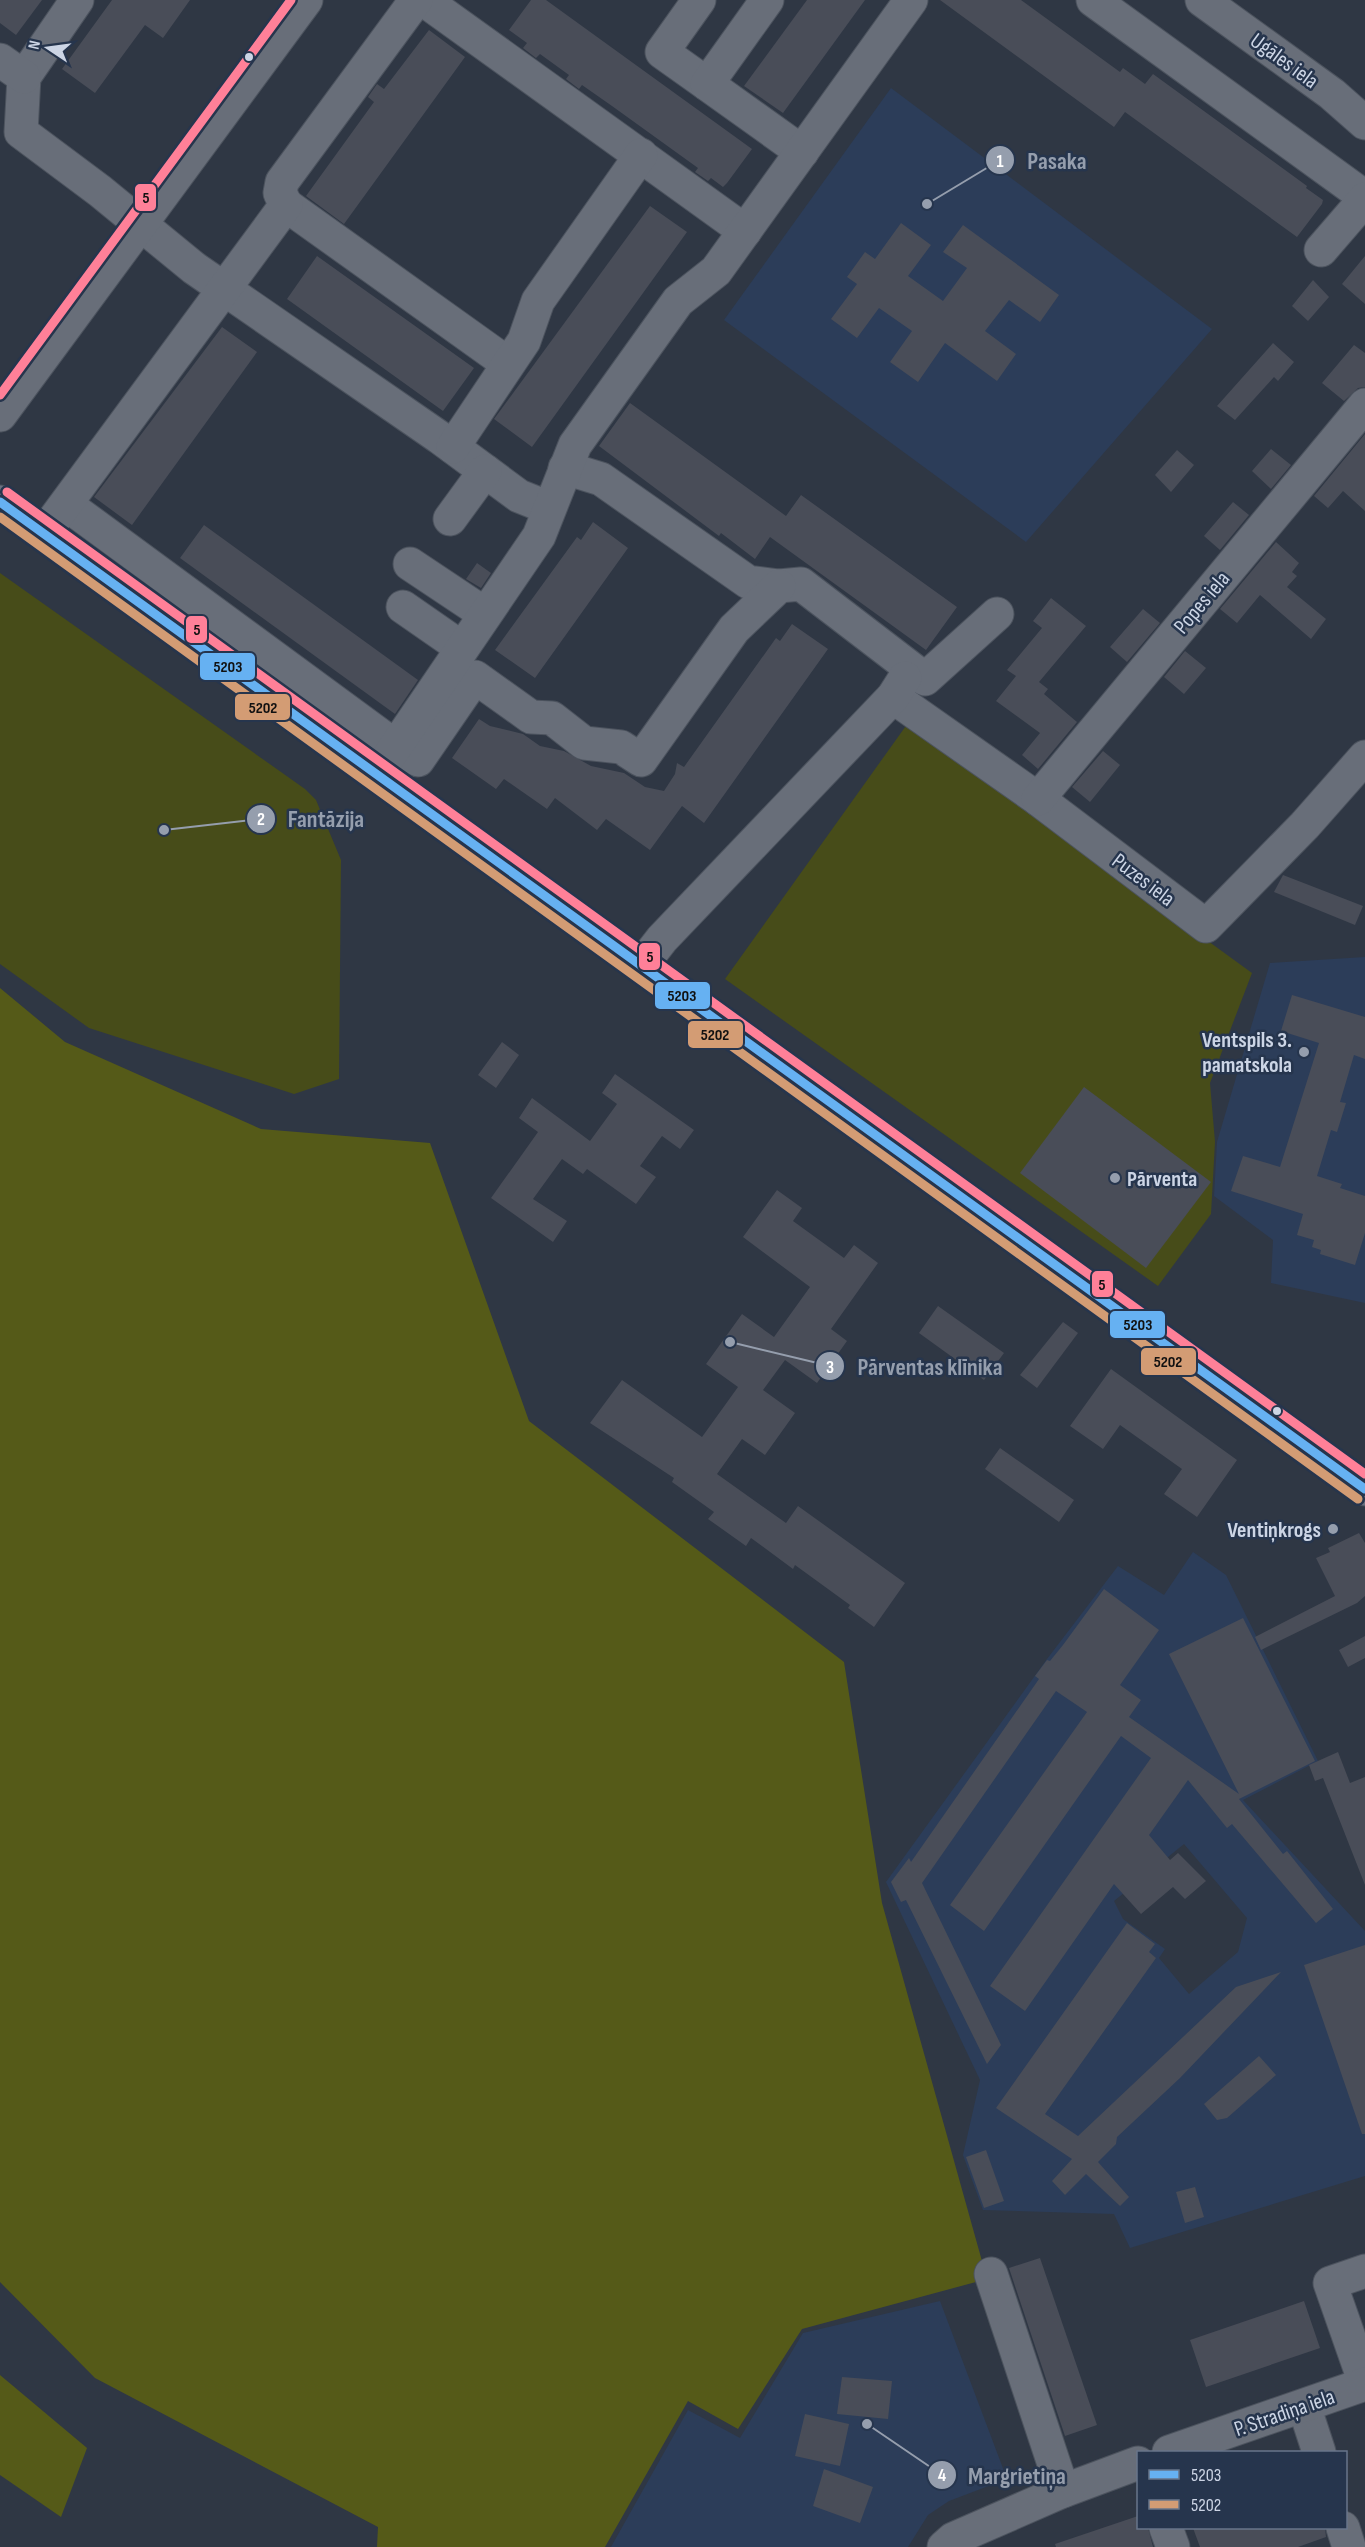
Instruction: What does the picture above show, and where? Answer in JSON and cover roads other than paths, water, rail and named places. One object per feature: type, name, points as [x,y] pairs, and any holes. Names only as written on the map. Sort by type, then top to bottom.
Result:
[{"type":"main road","points":[[0,502],[1365,1489]]},
{"type":"street","points":[[77,0],[12,68],[21,132],[100,191],[140,226],[225,288],[453,447],[519,496],[549,508]]},
{"type":"street","points":[[0,415],[306,0]]},
{"type":"street","points":[[416,0],[282,182],[280,193],[286,205],[507,363]]},
{"type":"street","points":[[424,0],[745,231]]},
{"type":"street","points":[[699,0],[662,52],[802,152]]},
{"type":"street","points":[[707,84],[767,0]]},
{"type":"street","points":[[377,774],[395,746],[464,662],[485,614],[539,536],[575,445],[678,301],[716,271],[911,0]]},
{"type":"street","points":[[1094,0],[1365,198],[1321,250]]},
{"type":"street","name":"Ugāles iela","points":[[1202,0],[1332,94],[1365,123]]},
{"type":"street","points":[[453,447],[507,363],[524,341],[538,301],[640,155]]},
{"type":"street","points":[[43,533],[67,505],[286,205]]},
{"type":"street","name":"Popes iela","points":[[1038,799],[1365,405]]},
{"type":"street","points":[[565,468],[601,479],[748,582],[779,586],[801,584],[925,679],[997,614]]},
{"type":"street","points":[[450,519],[484,471]]},
{"type":"street","points":[[67,505],[395,746]]},
{"type":"street","points":[[410,564],[485,614]]},
{"type":"street","points":[[403,607],[464,662],[531,717],[552,718],[584,743],[621,747],[641,760],[734,629],[779,586]]},
{"type":"street","points":[[641,966],[662,939],[893,697],[911,668]]},
{"type":"street","name":"Puzes iela","points":[[893,697],[1038,799],[1206,926],[1305,825],[1365,757]]},
{"type":"street","points":[[1365,2271],[1330,2283],[1365,2384]]},
{"type":"street","points":[[991,2274],[1063,2491]]},
{"type":"street","name":"P. Stradiņa iela","points":[[1172,2451],[1365,2384]]},
{"type":"street","points":[[1304,2406],[1319,2451]]},
{"type":"street","points":[[944,2547],[953,2539],[1063,2491],[1137,2463]]},
{"type":"street","points":[[1166,2529],[1173,2547]]},
{"type":"place","name":"Pasaka","points":[[927,204]]},
{"type":"place","name":"Fantāzija","points":[[164,830]]},
{"type":"place","name":"Ventspils 3. pamatskola","points":[[1304,1052]]},
{"type":"place","name":"Pārventa","points":[[1115,1178]]},
{"type":"place","name":"Pārventas klīnika","points":[[730,1342]]},
{"type":"place","name":"Ventiņkrogs","points":[[1333,1529]]},
{"type":"place","name":"Margrietiņa","points":[[867,2424]]}]
